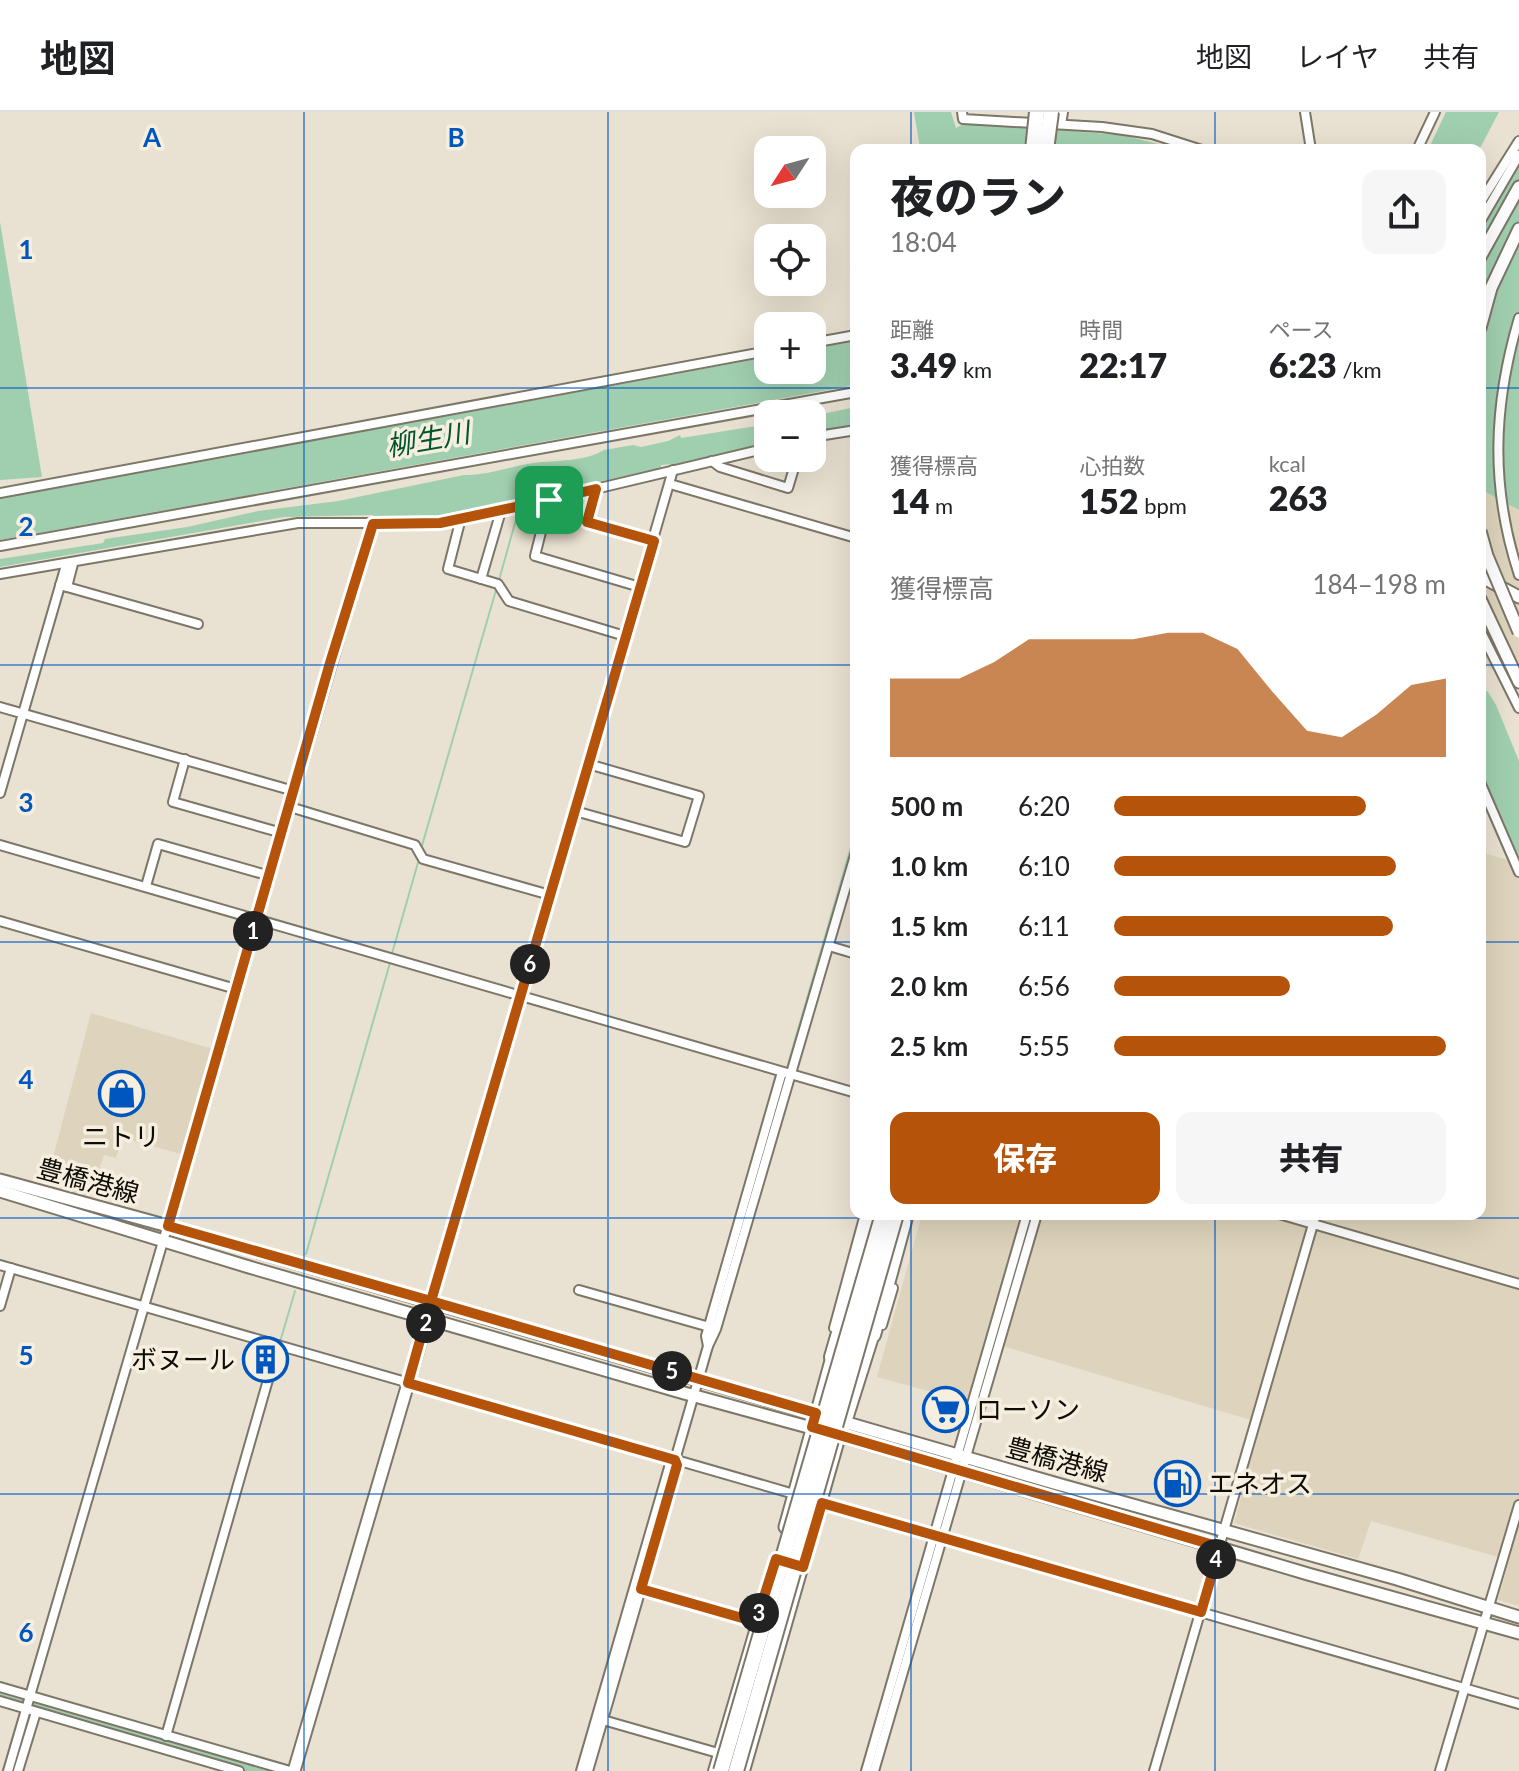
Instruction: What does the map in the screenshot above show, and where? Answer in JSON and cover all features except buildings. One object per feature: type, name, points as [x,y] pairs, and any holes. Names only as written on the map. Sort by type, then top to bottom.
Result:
[{"type":"highway","points":[[1034,144],[1037,112]]},
{"type":"highway","points":[[1047,144],[1051,112]]},
{"type":"highway","points":[[832,1357],[873,1220]]},
{"type":"highway","points":[[721,1771],[881,1220]]},
{"type":"highway","points":[[736,1771],[894,1220]]},
{"type":"highway","points":[[873,1335],[904,1220]]},
{"type":"main road","points":[[1486,246],[1519,187]]},
{"type":"main road","points":[[1486,306],[1491,288],[1519,229]]},
{"type":"main road","points":[[1486,551],[1519,632]]},
{"type":"main road","points":[[1486,579],[1519,597]]},
{"type":"main road","points":[[1486,612],[1517,678]]},
{"type":"main road","name":"豊橋港線","points":[[0,1180],[431,1301],[1225,1532],[1397,1579],[1519,1617]]},
{"type":"main road","name":"豊橋港線","points":[[0,1191],[427,1319],[812,1427],[1519,1633]]},
{"type":"main road","points":[[292,1771],[427,1319]]},
{"type":"main road","points":[[841,1436],[873,1335]]},
{"type":"main road","points":[[776,1559],[832,1357]]},
{"type":"street","points":[[962,112],[963,119],[1024,116],[1061,124],[1152,134],[1183,144]]},
{"type":"street","points":[[1061,124],[1063,112]]},
{"type":"street","points":[[1305,112],[1310,144]]},
{"type":"street","points":[[1420,144],[1435,112]]},
{"type":"street","points":[[1486,193],[1519,141]]},
{"type":"street","points":[[1486,212],[1519,155]]},
{"type":"street","points":[[1519,318],[1502,384],[1498,437],[1500,501],[1519,575]]},
{"type":"street","points":[[826,340],[850,336]]},
{"type":"street","points":[[0,493],[754,354]]},
{"type":"street","points":[[0,546],[850,393]]},
{"type":"street","points":[[826,435],[850,431]]},
{"type":"street","points":[[0,574],[298,523],[440,523],[754,451]]},
{"type":"street","points":[[712,461],[720,467],[788,488],[793,472]]},
{"type":"street","points":[[427,1319],[673,470]]},
{"type":"street","points":[[670,484],[850,536]]},
{"type":"street","points":[[596,489],[587,522],[654,541]]},
{"type":"street","points":[[549,500],[535,556],[640,587]]},
{"type":"street","points":[[481,579],[501,511]]},
{"type":"street","points":[[461,518],[448,569],[498,585],[509,601],[625,636]]},
{"type":"street","points":[[8,1771],[373,524]]},
{"type":"street","points":[[0,793],[70,564]]},
{"type":"street","points":[[64,586],[198,624]]},
{"type":"street","points":[[1486,642],[1519,708]]},
{"type":"street","points":[[0,707],[294,791]]},
{"type":"street","points":[[185,759],[173,802],[282,833]]},
{"type":"street","points":[[575,811],[685,842],[699,796],[588,764]]},
{"type":"street","points":[[1486,796],[1519,872]]},
{"type":"street","points":[[290,807],[415,845],[423,859],[550,895]]},
{"type":"street","points":[[146,886],[158,844],[270,876]]},
{"type":"street","points":[[0,845],[850,1091]]},
{"type":"street","points":[[586,1768],[660,1510],[677,1465],[675,1460],[786,1073],[850,873]]},
{"type":"street","points":[[0,921],[236,989]]},
{"type":"street","points":[[829,946],[850,952]]},
{"type":"street","points":[[832,1357],[835,1320],[863,1220]]},
{"type":"street","points":[[873,1335],[886,1315],[911,1220]]},
{"type":"street","points":[[962,1456],[1025,1220]]},
{"type":"street","points":[[866,1771],[882,1731],[957,1470],[1035,1220]]},
{"type":"street","points":[[1154,1771],[1314,1220]]},
{"type":"street","points":[[1317,1220],[1519,1284]]},
{"type":"street","points":[[0,1265],[794,1494]]},
{"type":"street","points":[[0,1306],[11,1268]]},
{"type":"street","points":[[579,1290],[712,1328]]},
{"type":"street","points":[[161,1740],[278,1345]]},
{"type":"street","points":[[745,1771],[841,1436]]},
{"type":"street","points":[[822,1503],[1519,1704]]},
{"type":"street","points":[[1440,1771],[1519,1505]]},
{"type":"street","points":[[713,1771],[776,1559],[803,1567]]},
{"type":"street","points":[[638,1591],[756,1622]]},
{"type":"street","points":[[0,1687],[36,1712],[292,1771]]},
{"type":"street","points":[[0,1701],[28,1704],[161,1740],[239,1771]]},
{"type":"street","points":[[18,1771],[36,1712]]},
{"type":"street","points":[[601,1721],[718,1753]]},
{"type":"street","points":[[874,1771],[875,1753]]},
{"type":"shaded area","points":[[1486,492],[1519,510],[1519,673],[1507,679],[1486,666]]},
{"type":"shaded area","points":[[1486,854],[1512,861],[1519,877],[1519,1606],[1498,1600],[1509,1560],[1371,1521],[1358,1559],[1234,1523],[1261,1423],[989,1342],[969,1402],[877,1377],[920,1220],[1486,1220]]},
{"type":"shaded area","points":[[91,1013],[216,1050],[185,1155],[122,1138],[116,1158],[104,1155],[90,1198],[46,1184]]},
{"type":"water","points":[[914,112],[951,112],[956,128],[965,123],[1122,135],[1159,144],[919,144]]},
{"type":"water","points":[[1446,112],[1499,112],[1482,144],[1431,144]]},
{"type":"water","points":[[1519,155],[1519,510],[1486,492],[1486,209]]},
{"type":"water","points":[[0,222],[42,477],[0,480]]},
{"type":"water","name":"柳生川","points":[[850,342],[850,386],[773,400],[754,400],[754,403],[0,540],[0,498],[754,360],[754,384],[826,384],[826,346]]},
{"type":"water","points":[[850,408],[850,425],[826,429],[826,413]]},
{"type":"water","points":[[754,426],[754,445],[444,516],[378,519],[372,515],[284,517],[0,567],[0,559],[103,543],[105,539],[187,527],[258,511],[338,501],[525,464],[579,459],[604,450],[668,441],[680,435],[681,438]]},
{"type":"water","points":[[1486,691],[1496,705],[1519,761],[1519,862],[1486,785]]},
{"type":"waterway","points":[[499,580],[519,509]]},
{"type":"waterway","points":[[421,849],[496,590]]},
{"type":"waterway","points":[[786,1071],[850,851]]},
{"type":"waterway","points":[[391,957],[419,859]]},
{"type":"waterway","points":[[306,1254],[390,963]]},
{"type":"waterway","points":[[966,1444],[1030,1220]]},
{"type":"waterway","points":[[280,1342],[295,1291]]},
{"type":"waterway","points":[[0,1693],[269,1771]]},
{"type":"waterway","points":[[12,1771],[30,1716]]},
{"type":"place","name":"ニトリ","points":[[121,1094]]},
{"type":"place","name":"ボヌール","points":[[266,1360]]},
{"type":"place","name":"ローソン","points":[[945,1410]]},
{"type":"place","name":"エネオス","points":[[1177,1484]]},
{"type":"route","points":[[549,500],[440,523],[373,524],[168,1226],[431,1301],[408,1383],[675,1460],[677,1465],[641,1589],[756,1622],[776,1559],[803,1567],[822,1503],[1201,1612],[1220,1547],[812,1427],[816,1413],[431,1301],[654,541],[587,522],[596,489],[549,500]]}]
